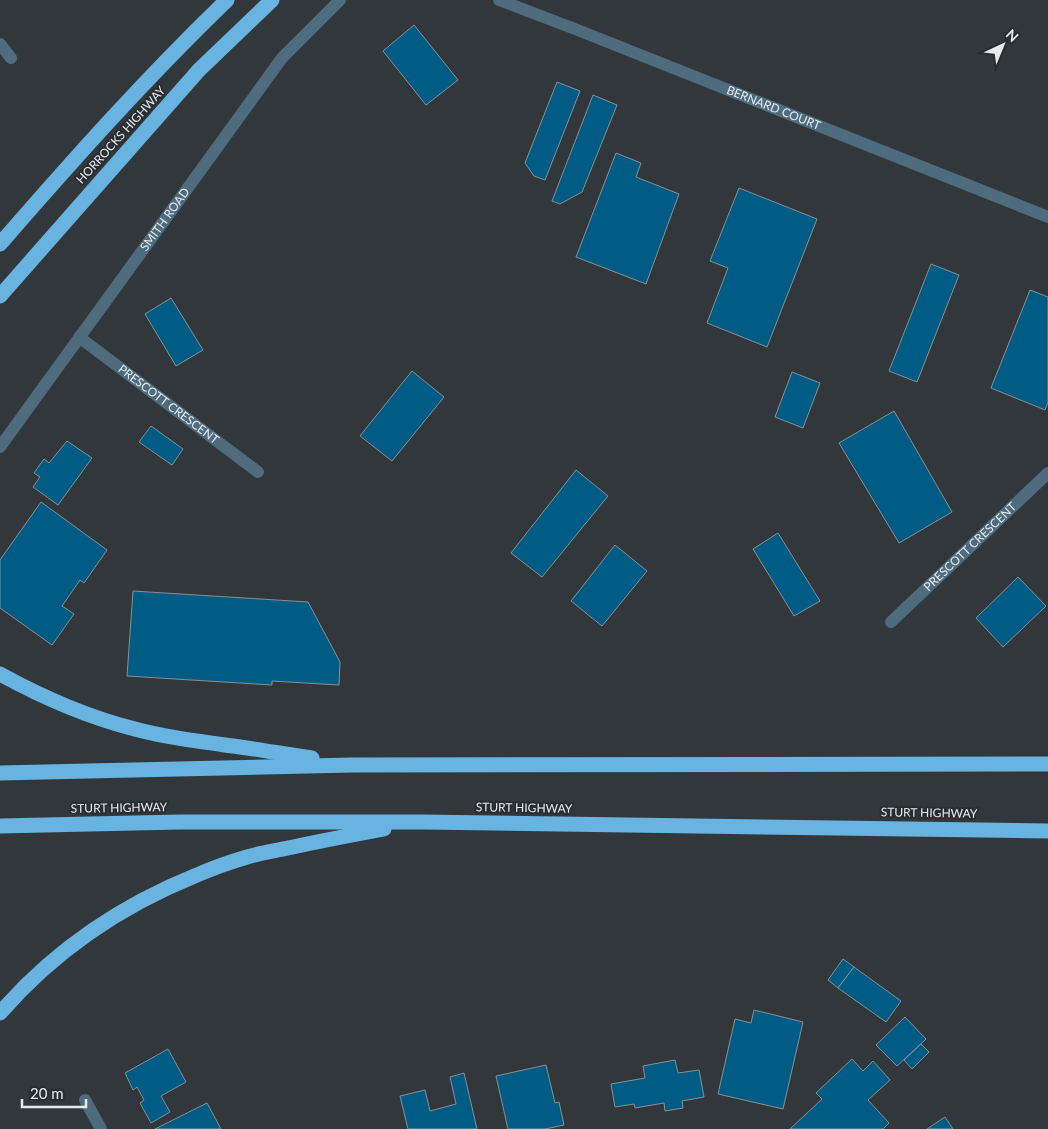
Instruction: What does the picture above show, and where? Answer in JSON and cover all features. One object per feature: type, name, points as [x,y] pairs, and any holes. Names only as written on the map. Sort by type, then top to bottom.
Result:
[{"type":"highway","name":"HORROCKS HIGHWAY","points":[[0,244],[142,85],[227,0]]},
{"type":"highway","name":"HORROCKS HIGHWAY","points":[[0,296],[198,70],[272,0]]},
{"type":"highway","points":[[0,674],[69,708],[131,728],[198,742],[352,765]]},
{"type":"highway","points":[[0,773],[352,765],[1048,764]]},
{"type":"highway","name":"STURT HIGHWAY","points":[[0,826],[180,822],[423,822],[1048,830]]},
{"type":"highway","points":[[0,1012],[40,972],[88,934],[126,908],[168,887],[213,868],[247,857],[332,838],[423,822]]},
{"type":"street","name":"SMITH ROAD","points":[[0,447],[282,58],[340,0]]},
{"type":"street","name":"BERNARD COURT","points":[[500,0],[1048,217]]},
{"type":"street","points":[[0,44],[11,58]]},
{"type":"street","name":"PRESCOTT CRESCENT","points":[[79,337],[258,472]]},
{"type":"street","name":"PRESCOTT CRESCENT","points":[[891,622],[1048,473]]},
{"type":"street","points":[[85,1100],[101,1129]]},
{"type":"building","points":[[414,25],[458,80],[426,105],[383,51]]},
{"type":"building","points":[[557,82],[580,91],[545,180],[534,176],[525,163]]},
{"type":"building","points":[[593,95],[617,105],[582,192],[560,204],[552,201]]},
{"type":"building","points":[[616,153],[641,163],[636,177],[679,194],[646,284],[576,257]]},
{"type":"building","points":[[739,188],[817,219],[767,347],[707,323],[728,268],[710,261]]},
{"type":"building","points":[[931,264],[959,275],[917,382],[889,371]]},
{"type":"building","points":[[1030,290],[1048,297],[1048,402],[1045,410],[991,388]]},
{"type":"building","points":[[171,298],[203,350],[176,366],[145,314]]},
{"type":"building","points":[[412,371],[444,397],[392,461],[360,436]]},
{"type":"building","points":[[792,372],[820,383],[803,428],[775,417]]},
{"type":"building","points":[[894,411],[952,512],[899,543],[839,443]]},
{"type":"building","points":[[151,426],[183,449],[172,465],[139,442]]},
{"type":"building","points":[[67,441],[92,458],[58,505],[33,487],[40,477],[34,473],[44,459],[49,463]]},
{"type":"building","points":[[576,470],[608,496],[542,577],[511,553]]},
{"type":"building","points":[[41,502],[107,550],[84,583],[80,580],[62,606],[74,614],[52,645],[0,608],[0,560]]},
{"type":"building","points":[[778,533],[820,601],[794,616],[753,549]]},
{"type":"building","points":[[615,545],[647,571],[602,626],[571,601]]},
{"type":"building","points":[[1018,577],[1046,606],[1003,647],[976,618]]},
{"type":"building","points":[[133,591],[308,602],[340,662],[339,685],[272,681],[272,685],[127,676]]},
{"type":"building","points":[[843,959],[854,967],[838,988],[828,980]]},
{"type":"building","points":[[854,967],[901,1001],[886,1022],[838,988]]},
{"type":"building","points":[[754,1010],[803,1022],[783,1109],[718,1094],[735,1019],[751,1023]]},
{"type":"building","points":[[905,1017],[926,1039],[897,1066],[876,1045]]},
{"type":"building","points":[[921,1044],[929,1052],[912,1069],[904,1060]]},
{"type":"building","points":[[168,1049],[186,1082],[161,1096],[170,1112],[151,1123],[140,1103],[144,1100],[137,1087],[133,1090],[125,1073]]},
{"type":"building","points":[[852,1059],[863,1071],[873,1061],[890,1080],[868,1100],[889,1123],[883,1129],[790,1129],[822,1099],[816,1093]]},
{"type":"building","points":[[675,1060],[678,1073],[699,1070],[704,1097],[682,1101],[683,1108],[665,1111],[664,1103],[635,1108],[634,1104],[615,1107],[611,1084],[645,1078],[643,1066]]},
{"type":"building","points":[[546,1065],[555,1103],[559,1102],[564,1125],[545,1129],[508,1129],[496,1076]]},
{"type":"building","points":[[464,1073],[477,1129],[408,1129],[400,1096],[425,1090],[430,1111],[456,1104],[450,1077]]},
{"type":"building","points":[[207,1103],[221,1129],[155,1129]]},
{"type":"building","points":[[945,1117],[953,1129],[927,1129]]}]
